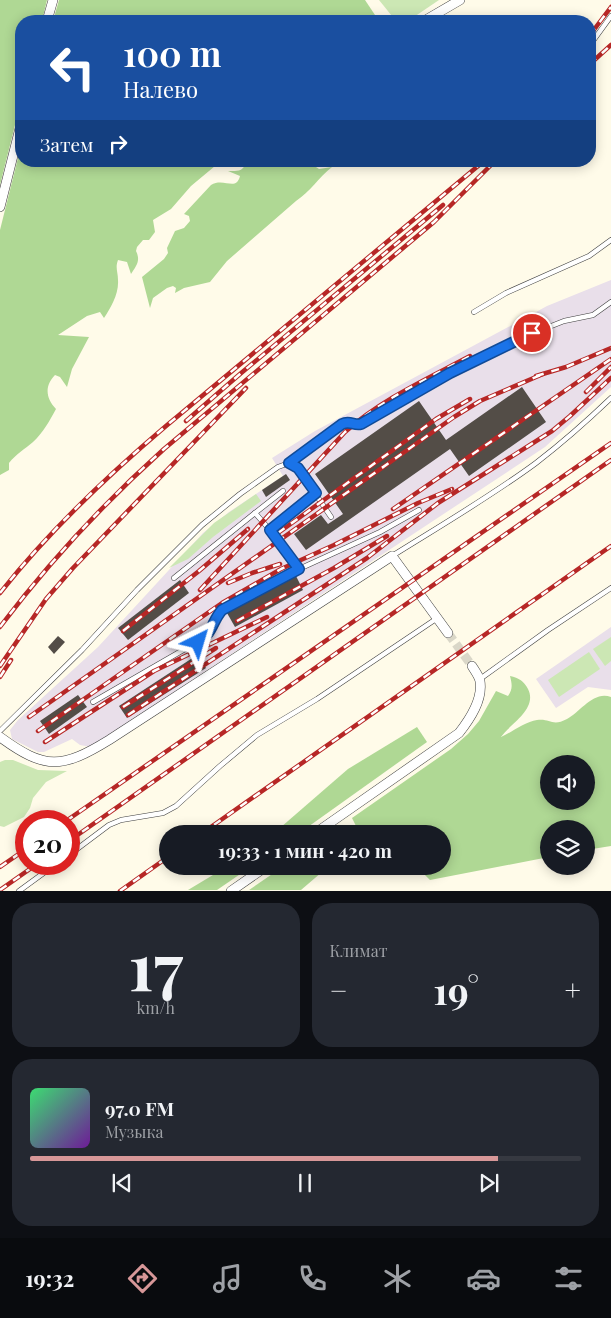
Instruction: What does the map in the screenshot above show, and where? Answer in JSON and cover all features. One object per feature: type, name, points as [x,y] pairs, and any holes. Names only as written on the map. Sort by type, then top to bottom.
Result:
[{"type":"street","points":[[49,15],[53,0]]},
{"type":"street","points":[[434,15],[460,0]]},
{"type":"street","points":[[0,208],[15,148]]},
{"type":"street","points":[[0,737],[18,750],[39,760],[64,762],[79,757],[110,740],[392,556],[448,633]]},
{"type":"street","points":[[327,825],[460,733],[468,722],[480,694],[480,679],[472,666]]},
{"type":"street","points":[[231,890],[253,875]]},
{"type":"lane","points":[[596,37],[611,16]]},
{"type":"lane","points":[[474,312],[506,294],[589,256],[611,240]]},
{"type":"lane","points":[[0,731],[82,650],[137,590],[196,531],[240,494],[278,467],[289,463],[346,422],[361,424],[450,373],[521,338],[564,321],[582,319],[593,315],[611,302]]},
{"type":"lane","points":[[392,556],[536,463],[611,398]]},
{"type":"lane","points":[[289,463],[298,468],[332,516]]},
{"type":"lane","points":[[174,578],[283,491]]},
{"type":"lane","points":[[270,530],[316,493]]},
{"type":"lane","points":[[93,702],[204,638],[210,632],[218,615],[227,607],[299,569],[380,532],[419,510]]},
{"type":"lane","points":[[255,513],[299,569]]},
{"type":"lane","points":[[480,679],[611,588]]},
{"type":"lane","points":[[80,846],[109,825],[121,820],[163,813],[176,806],[257,735],[317,700],[436,619]]},
{"type":"lane","points":[[19,890],[40,875]]},
{"type":"shaded area","points":[[611,280],[611,387],[545,447],[91,747],[80,745],[72,739],[44,752],[38,752],[12,739],[10,730],[18,720],[98,647],[203,533],[229,512],[283,476],[272,458],[315,431],[547,306]]},
{"type":"shaded area","points":[[611,627],[611,690],[588,687],[556,708],[536,679]]},
{"type":"green space","points":[[0,0],[47,0],[43,15],[15,15],[15,125],[0,185]]},
{"type":"green space","points":[[59,0],[365,0],[375,15],[55,15]]},
{"type":"green space","points":[[379,0],[439,0],[417,15],[391,15]]},
{"type":"green space","points":[[16,167],[214,167],[191,186],[171,209],[153,220],[155,232],[149,240],[143,240],[137,247],[138,261],[131,274],[127,262],[118,260],[116,295],[104,318],[100,312],[87,316],[58,335],[89,337],[72,369],[67,387],[60,377],[55,375],[51,379],[48,397],[56,409],[46,426],[30,445],[9,463],[9,470],[0,475],[0,230]]},
{"type":"green space","points":[[316,167],[319,169],[332,167],[306,193],[227,261],[210,282],[184,288],[175,293],[176,288],[173,286],[167,288],[153,298],[150,308],[142,277],[164,259],[168,253],[167,248],[175,231],[184,228],[190,221],[189,216],[184,214],[211,185],[220,182],[236,183],[240,176],[228,171],[243,168]]},
{"type":"green space","points":[[256,494],[261,501],[213,537],[188,559],[169,568],[214,523]]},
{"type":"green space","points":[[611,637],[611,661],[605,666],[593,649]]},
{"type":"green space","points":[[589,652],[600,669],[559,697],[548,680]]},
{"type":"green space","points":[[510,676],[519,679],[525,684],[530,696],[529,703],[522,716],[501,737],[532,721],[562,721],[599,696],[611,697],[611,846],[595,849],[595,820],[540,820],[540,859],[430,880],[425,875],[451,875],[451,825],[356,825],[352,818],[451,749],[479,721],[496,691],[508,696],[512,684]]},
{"type":"green space","points":[[417,727],[427,742],[311,825],[283,825],[348,769]]},
{"type":"green space","points":[[13,760],[38,770],[67,771],[46,782],[33,798],[29,810],[15,810],[15,822],[4,827],[0,826],[0,762]]},
{"type":"green space","points":[[213,875],[239,875],[217,890],[188,890]]},
{"type":"green space","points":[[271,875],[318,875],[301,890],[249,890]]},
{"type":"building","points":[[522,387],[546,422],[469,476],[450,449],[306,550],[294,534],[321,515],[328,524],[343,514],[315,474],[419,401],[446,440]]},
{"type":"building","points":[[286,474],[290,480],[266,497],[262,490]]},
{"type":"building","points":[[296,576],[303,590],[235,627],[227,613]]},
{"type":"building","points":[[180,580],[189,593],[128,640],[118,628]]},
{"type":"building","points":[[58,636],[65,642],[54,654],[48,647]]},
{"type":"building","points":[[197,655],[206,668],[127,718],[119,706]]},
{"type":"building","points":[[78,695],[87,707],[49,734],[40,721]]},
{"type":"tunnel","points":[[448,633],[472,666]]},
{"type":"railway","points":[[596,27],[611,7]]},
{"type":"railway","points":[[596,59],[611,45]]},
{"type":"railway","points":[[0,593],[58,526],[122,465],[166,426],[477,167]]},
{"type":"railway","points":[[0,627],[58,556],[142,469],[434,222],[489,167]]},
{"type":"railway","points":[[186,421],[443,205]]},
{"type":"railway","points":[[536,376],[566,367],[611,348]]},
{"type":"railway","points":[[200,590],[345,432],[374,409],[421,381],[470,356]]},
{"type":"railway","points":[[393,509],[611,359]]},
{"type":"railway","points":[[586,392],[611,367]]},
{"type":"railway","points":[[29,717],[454,417],[480,401],[543,374]]},
{"type":"railway","points":[[128,715],[367,558],[438,503],[552,431],[611,378]]},
{"type":"railway","points":[[0,666],[46,599],[73,568],[246,388]]},
{"type":"railway","points":[[278,533],[436,419],[470,399]]},
{"type":"railway","points":[[80,811],[611,443]]},
{"type":"railway","points":[[80,833],[611,460]]},
{"type":"railway","points":[[38,731],[222,603],[281,569],[418,503],[452,489]]},
{"type":"railway","points":[[123,631],[199,571],[248,529]]},
{"type":"railway","points":[[237,621],[334,568],[387,536]]},
{"type":"railway","points":[[214,825],[611,546]]},
{"type":"railway","points":[[228,583],[280,564]]},
{"type":"railway","points":[[45,742],[154,671],[267,617]]},
{"type":"railway","points":[[123,707],[216,648]]},
{"type":"railway","points":[[0,677],[11,660]]},
{"type":"railway","points":[[0,867],[15,857]]},
{"type":"railway","points":[[120,891],[159,863]]},
{"type":"railway","points":[[0,890],[21,875]]},
{"type":"route","points":[[198,642],[208,635],[222,610],[299,569],[270,530],[316,493],[301,471],[289,463],[342,424],[346,422],[361,424],[450,373],[532,333]]}]
